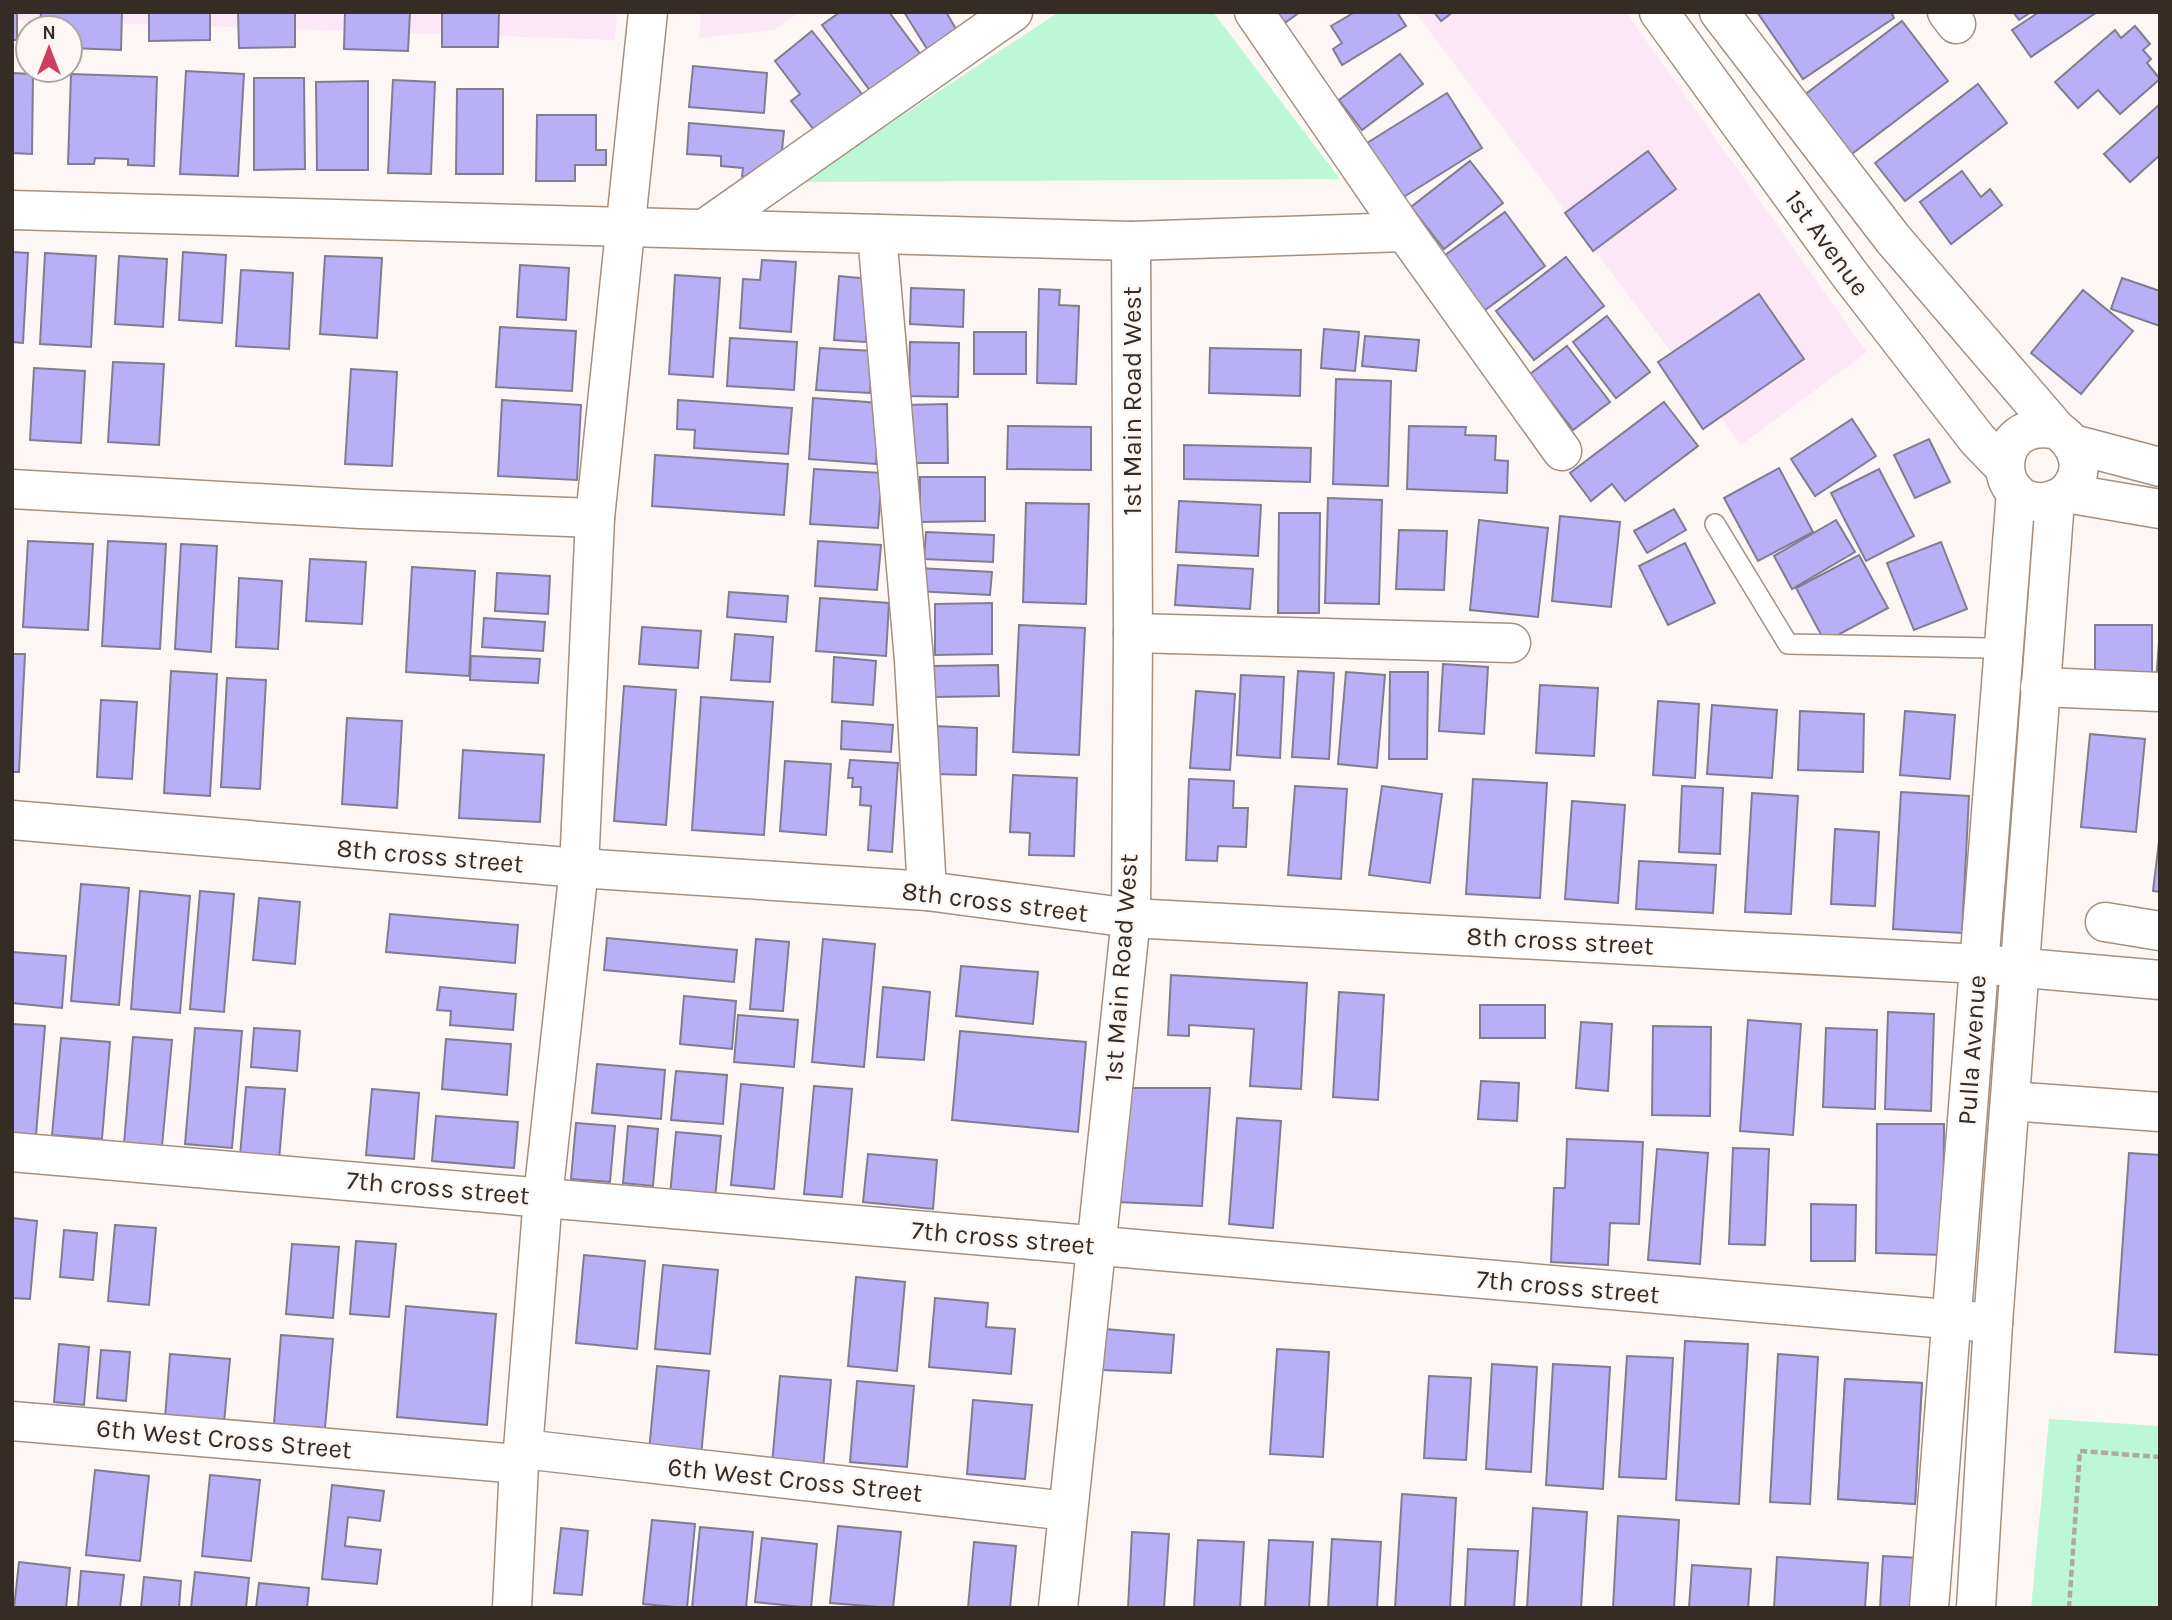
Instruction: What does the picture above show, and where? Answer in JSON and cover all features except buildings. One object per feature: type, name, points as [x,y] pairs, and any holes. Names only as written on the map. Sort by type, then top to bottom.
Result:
[{"type":"street","points":[[512,1608],[521,1456],[543,1197],[579,868],[595,518],[648,12]]},
{"type":"street","points":[[704,229],[1013,12]]},
{"type":"street","points":[[1254,12],[1405,232],[1562,451]]},
{"type":"street","name":"1st Avenue","points":[[1659,12],[1850,275],[2010,480]]},
{"type":"street","name":"1st Avenue","points":[[1721,13],[1893,239],[2065,437]]},
{"type":"street","points":[[12,210],[1131,241],[1405,232]]},
{"type":"street","points":[[877,234],[914,660],[927,891]]},
{"type":"street","name":"1st Main Road West","points":[[1058,1608],[1094,1246],[1131,918],[1131,241]]},
{"type":"street","points":[[2160,467],[2042,427],[2027,430],[2014,439],[2006,452],[2010,480],[2027,499],[2041,502],[2060,497],[2160,509]]},
{"type":"street","points":[[2060,497],[2074,483],[2079,470],[2079,456],[2065,437]]},
{"type":"street","name":"Pulla Avenue","points":[[1928,1608],[2003,650],[2010,480]]},
{"type":"street","points":[[12,489],[361,509],[595,518]]},
{"type":"street","name":"Pulla Avenue","points":[[1976,1608],[1993,1323],[2040,687],[2060,497]]},
{"type":"street","points":[[1133,633],[1511,643]]},
{"type":"street","points":[[2040,687],[2160,692]]},
{"type":"street","name":"8th cross street","points":[[12,821],[579,868],[927,891],[1131,918],[1979,964],[2154,980]]},
{"type":"street","points":[[2105,922],[2152,930],[2154,980]]},
{"type":"street","points":[[2010,1101],[2160,1112]]},
{"type":"street","name":"7th cross street","points":[[12,1152],[1993,1323]]},
{"type":"street","name":"6th West Cross Street","points":[[12,1421],[521,1456],[1067,1511]]},
{"type":"lane","points":[[1714,524],[1788,644],[2003,650]]},
{"type":"path","points":[[2070,1608],[2080,1451],[2160,1457]]},
{"type":"shaded area","points":[[12,12],[617,12],[615,40],[84,22],[84,14],[14,14],[12,20]]},
{"type":"shaded area","points":[[701,12],[799,12],[774,30],[699,38]]},
{"type":"shaded area","points":[[1415,12],[1626,12],[1867,352],[1741,445]]},
{"type":"green space","points":[[1059,12],[1213,12],[1340,179],[802,182]]},
{"type":"green space","points":[[2049,1419],[2160,1426],[2160,1608],[2031,1608]]}]
